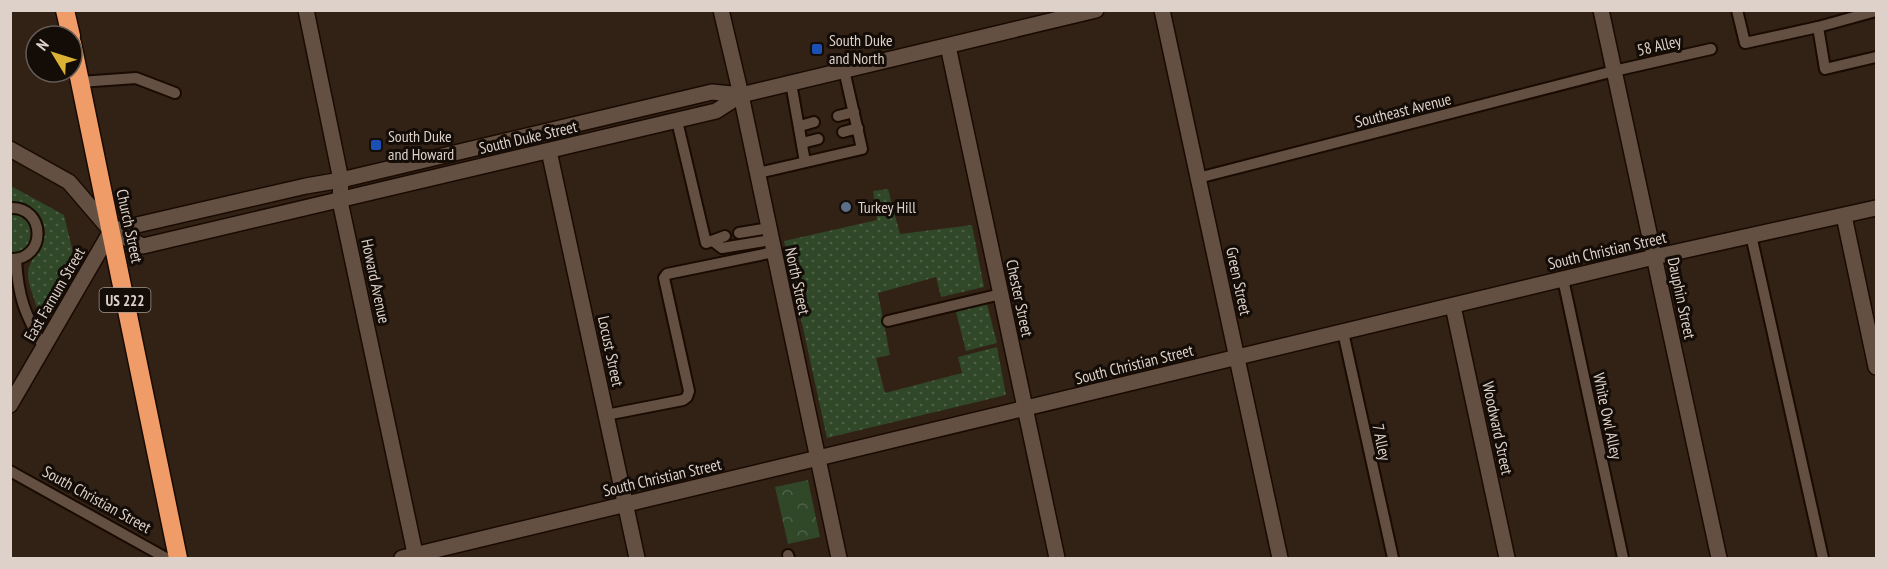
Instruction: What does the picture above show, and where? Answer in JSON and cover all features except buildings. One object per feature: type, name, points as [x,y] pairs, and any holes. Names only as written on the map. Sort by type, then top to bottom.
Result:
[{"type":"highway","name":"Church Street","points":[[80,84],[178,558]]},
{"type":"street","name":"Howard Avenue","points":[[306,10],[341,180],[340,201],[411,557]]},
{"type":"street","name":"North Street","points":[[721,10],[758,173],[839,558]]},
{"type":"street","name":"South Duke Street","points":[[10,149],[69,182],[111,231],[143,246],[716,111],[741,95],[1096,10]]},
{"type":"street","name":"Green Street","points":[[1162,10],[1280,558]]},
{"type":"street","name":"Dauphin Street","points":[[1601,10],[1719,558]]},
{"type":"street","name":"Chester Street","points":[[948,46],[1057,558]]},
{"type":"street","name":"South Duke Street","points":[[111,231],[341,180],[712,92],[741,95]]},
{"type":"street","name":"Locust Street","points":[[549,151],[637,558]]},
{"type":"street","name":"South Christian Street","points":[[411,557],[1654,257],[1876,208]]},
{"type":"street","points":[[1844,216],[1876,367]]},
{"type":"street","name":"East Farnum Street","points":[[10,405],[111,231]]},
{"type":"street","name":"Woodward Street","points":[[1453,306],[1508,558]]},
{"type":"lane","points":[[1737,10],[1745,43],[1818,27],[1859,13],[1876,11]]},
{"type":"lane","points":[[1818,27],[1825,69],[1876,57]]},
{"type":"lane","name":"58 Alley","points":[[1614,71],[1711,49]]},
{"type":"lane","points":[[758,173],[862,149],[844,70]]},
{"type":"lane","name":"Southeast Avenue","points":[[1198,178],[1614,71]]},
{"type":"lane","points":[[84,82],[136,78],[175,93]]},
{"type":"lane","points":[[791,83],[805,162]]},
{"type":"lane","points":[[838,116],[854,112]]},
{"type":"lane","points":[[677,120],[710,242],[722,248],[771,240]]},
{"type":"lane","points":[[800,126],[814,122]]},
{"type":"lane","points":[[843,132],[858,128]]},
{"type":"lane","points":[[802,143],[818,139]]},
{"type":"lane","points":[[10,208],[16,208],[31,215],[38,229],[38,237],[31,252],[13,259],[21,302],[44,348]]},
{"type":"lane","points":[[739,233],[771,240]]},
{"type":"lane","points":[[1751,235],[1823,558]]},
{"type":"lane","points":[[710,242],[725,236]]},
{"type":"lane","points":[[606,415],[682,400],[687,397],[689,391],[664,278],[667,274],[771,240]]},
{"type":"lane","name":"White Owl Alley","points":[[1563,279],[1623,558]]},
{"type":"lane","points":[[888,321],[1001,294]]},
{"type":"lane","name":"7 Alley","points":[[1343,332],[1393,558]]},
{"type":"lane","name":"South Christian Street","points":[[10,471],[166,558]]},
{"type":"green space","points":[[11,186],[64,215],[73,252],[41,311],[37,308],[32,293],[28,272],[43,241],[45,230],[40,215],[31,207],[11,202]]},
{"type":"green space","points":[[888,189],[900,234],[972,225],[984,287],[941,297],[936,277],[878,293],[890,355],[876,358],[885,393],[962,373],[958,357],[997,347],[1006,395],[827,438],[784,241],[877,220],[873,191]]},
{"type":"green space","points":[[10,213],[20,215],[32,226],[31,242],[20,252],[11,253]]},
{"type":"green space","points":[[987,304],[997,343],[966,351],[956,312]]},
{"type":"green space","points":[[808,480],[820,537],[788,544],[775,487]]},
{"type":"place","name":"South Duke and North","points":[[817,49]]},
{"type":"place","name":"South Duke and Howard","points":[[376,145]]},
{"type":"place","name":"Turkey Hill","points":[[846,207]]}]
